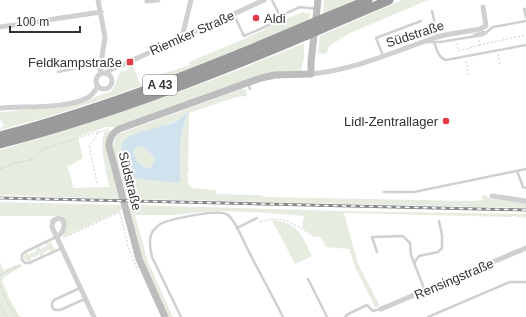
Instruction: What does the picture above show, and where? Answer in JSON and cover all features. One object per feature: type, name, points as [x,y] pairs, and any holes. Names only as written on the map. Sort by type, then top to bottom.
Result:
[{"type":"highway","name":"A 43","points":[[322,24],[368,0]]},
{"type":"highway","name":"A 43","points":[[5,139],[140,93],[243,53],[389,0]]},
{"type":"street","points":[[98,0],[105,37],[101,63],[103,73]]},
{"type":"street","points":[[147,1],[158,0]]},
{"type":"street","points":[[182,37],[191,0]]},
{"type":"street","name":"Riemker Straße","points":[[103,73],[234,15],[264,0]]},
{"type":"street","points":[[311,74],[310,62],[318,0]]},
{"type":"street","name":"Südstraße","points":[[165,317],[139,260],[131,235],[109,146],[110,137],[116,131],[249,86],[270,75],[311,74],[340,70],[423,43],[480,29],[486,26],[483,8]]},
{"type":"street","points":[[0,28],[101,12]]},
{"type":"street","points":[[103,73],[97,78],[96,81],[98,86],[103,90],[110,88],[113,82],[112,79],[120,66]]},
{"type":"street","points":[[103,73],[111,76],[112,79]]},
{"type":"street","points":[[0,108],[59,105],[82,100],[89,97],[98,86]]},
{"type":"street","points":[[492,196],[526,201]]},
{"type":"street","points":[[57,237],[94,317]]},
{"type":"street","name":"Rensingstraße","points":[[381,309],[526,248]]},
{"type":"lane","points":[[272,0],[280,16]]},
{"type":"lane","points":[[234,15],[244,36],[276,22],[280,16],[300,7],[317,9]]},
{"type":"lane","points":[[526,9],[524,9],[526,17]]},
{"type":"lane","points":[[432,11],[436,29],[435,40],[439,55],[443,59],[446,60],[526,45]]},
{"type":"lane","points":[[383,57],[376,38],[421,21]]},
{"type":"lane","points":[[435,40],[456,39],[479,35],[486,33],[493,27],[526,21]]},
{"type":"lane","points":[[472,36],[478,33],[486,33]]},
{"type":"lane","points":[[58,72],[101,63]]},
{"type":"lane","points":[[384,192],[414,192],[526,169]]},
{"type":"lane","points":[[517,171],[523,187],[526,188]]},
{"type":"lane","points":[[180,317],[152,257],[150,235],[154,229],[161,224],[175,219],[223,212],[227,214],[237,228],[283,317]]},
{"type":"lane","points":[[237,228],[258,218]]},
{"type":"lane","points":[[414,263],[419,256],[438,252],[442,248],[442,235],[439,221]]},
{"type":"lane","points":[[377,252],[372,237],[404,236],[410,243],[411,255],[425,291]]},
{"type":"lane","points":[[57,237],[24,253],[22,258],[25,263],[29,263],[62,248]]},
{"type":"lane","points":[[308,278],[327,317]]},
{"type":"lane","points":[[428,317],[510,282],[526,282]]},
{"type":"lane","points":[[80,287],[54,300],[52,308],[55,310],[60,310],[86,299]]},
{"type":"lane","points":[[345,317],[366,305],[373,311],[381,309]]},
{"type":"path","points":[[479,35],[480,45]]},
{"type":"path","points":[[456,39],[459,50],[526,35]]},
{"type":"path","points":[[465,56],[468,75]]},
{"type":"path","points":[[0,169],[16,162],[30,160],[40,151],[49,147],[108,129],[116,131]]},
{"type":"path","points":[[97,183],[89,145],[97,136],[98,132]]},
{"type":"path","points":[[126,195],[134,196]]},
{"type":"path","points":[[57,237],[64,239],[120,213]]},
{"type":"path","points":[[258,218],[262,222],[276,218],[282,219],[309,233],[309,235]]},
{"type":"path","points":[[0,274],[25,263]]},
{"type":"path","points":[[0,286],[17,317]]},
{"type":"path","points":[[0,306],[7,317]]},
{"type":"shaded area","points":[[324,0],[355,0],[323,14]]},
{"type":"shaded area","points":[[402,0],[428,0],[348,34],[329,46],[327,53],[318,53],[320,36]]},
{"type":"shaded area","points":[[310,11],[309,20],[207,62],[110,97],[0,130],[0,128],[4,126],[0,119],[0,112],[70,106],[92,99],[112,91],[120,72],[122,70],[123,72],[128,69],[127,67],[132,65],[141,85],[147,80],[156,80],[162,74],[190,65],[189,62],[244,39],[295,15],[303,12],[308,14]]},
{"type":"shaded area","points":[[304,43],[304,58],[301,71],[259,76],[115,127],[106,127],[78,137],[83,158],[67,167],[73,188],[109,187],[102,143],[105,131],[112,131],[110,134],[120,199],[0,195],[0,150],[77,127],[191,88]]},
{"type":"shaded area","points":[[242,89],[246,90],[246,96],[236,97],[189,113],[188,174],[186,176],[188,176],[188,184],[192,188],[216,190],[216,194],[259,195],[265,197],[472,201],[483,200],[482,195],[485,195],[492,199],[526,203],[526,208],[138,199],[138,194],[132,193],[131,191],[125,193],[113,147],[114,140],[118,134]],"holes":[[[186,112],[188,114],[183,128],[180,144],[180,181],[134,178],[129,174],[125,168],[122,156],[130,137],[174,122],[182,118]]]},
{"type":"shaded area","points":[[140,146],[144,147],[155,158],[150,167],[147,168],[143,166],[134,155],[133,150]]},
{"type":"shaded area","points":[[0,202],[122,205],[122,207],[120,211],[64,237],[66,226],[61,216],[0,216]]},
{"type":"shaded area","points":[[131,205],[526,214],[526,218],[513,216],[344,213],[358,264],[380,306],[372,309],[375,307],[356,269],[349,249],[326,247],[320,236],[313,237],[302,228],[304,216],[257,212],[214,211],[174,215],[135,215],[148,262],[173,317],[169,317],[142,258],[129,210]]},
{"type":"shaded area","points":[[272,220],[281,221],[298,231],[312,256],[295,264]]},
{"type":"shaded area","points":[[51,242],[55,250],[49,252],[50,250],[48,250],[40,257],[39,254],[34,258],[32,257],[29,262],[24,259],[25,254],[28,252],[27,254],[29,255],[32,252],[35,252],[40,246],[39,248],[41,249],[44,246],[45,247],[47,243]]},
{"type":"shaded area","points":[[0,262],[3,270],[20,264],[22,266],[3,278],[2,281],[10,300],[20,317],[0,317]]},
{"type":"water","points":[[189,110],[180,144],[180,181],[177,183],[134,178],[130,175],[123,160],[121,149],[123,142],[132,135],[175,122]],"holes":[[[140,146],[144,147],[155,158],[153,164],[147,168],[140,163],[134,155],[133,150]]]},
{"type":"railway","points":[[0,198],[526,210]]},
{"type":"place","name":"Aldi","points":[[256,18]]},
{"type":"place","name":"Feldkampstraße","points":[[130,62]]},
{"type":"place","name":"Lidl-Zentrallager","points":[[446,121]]}]
